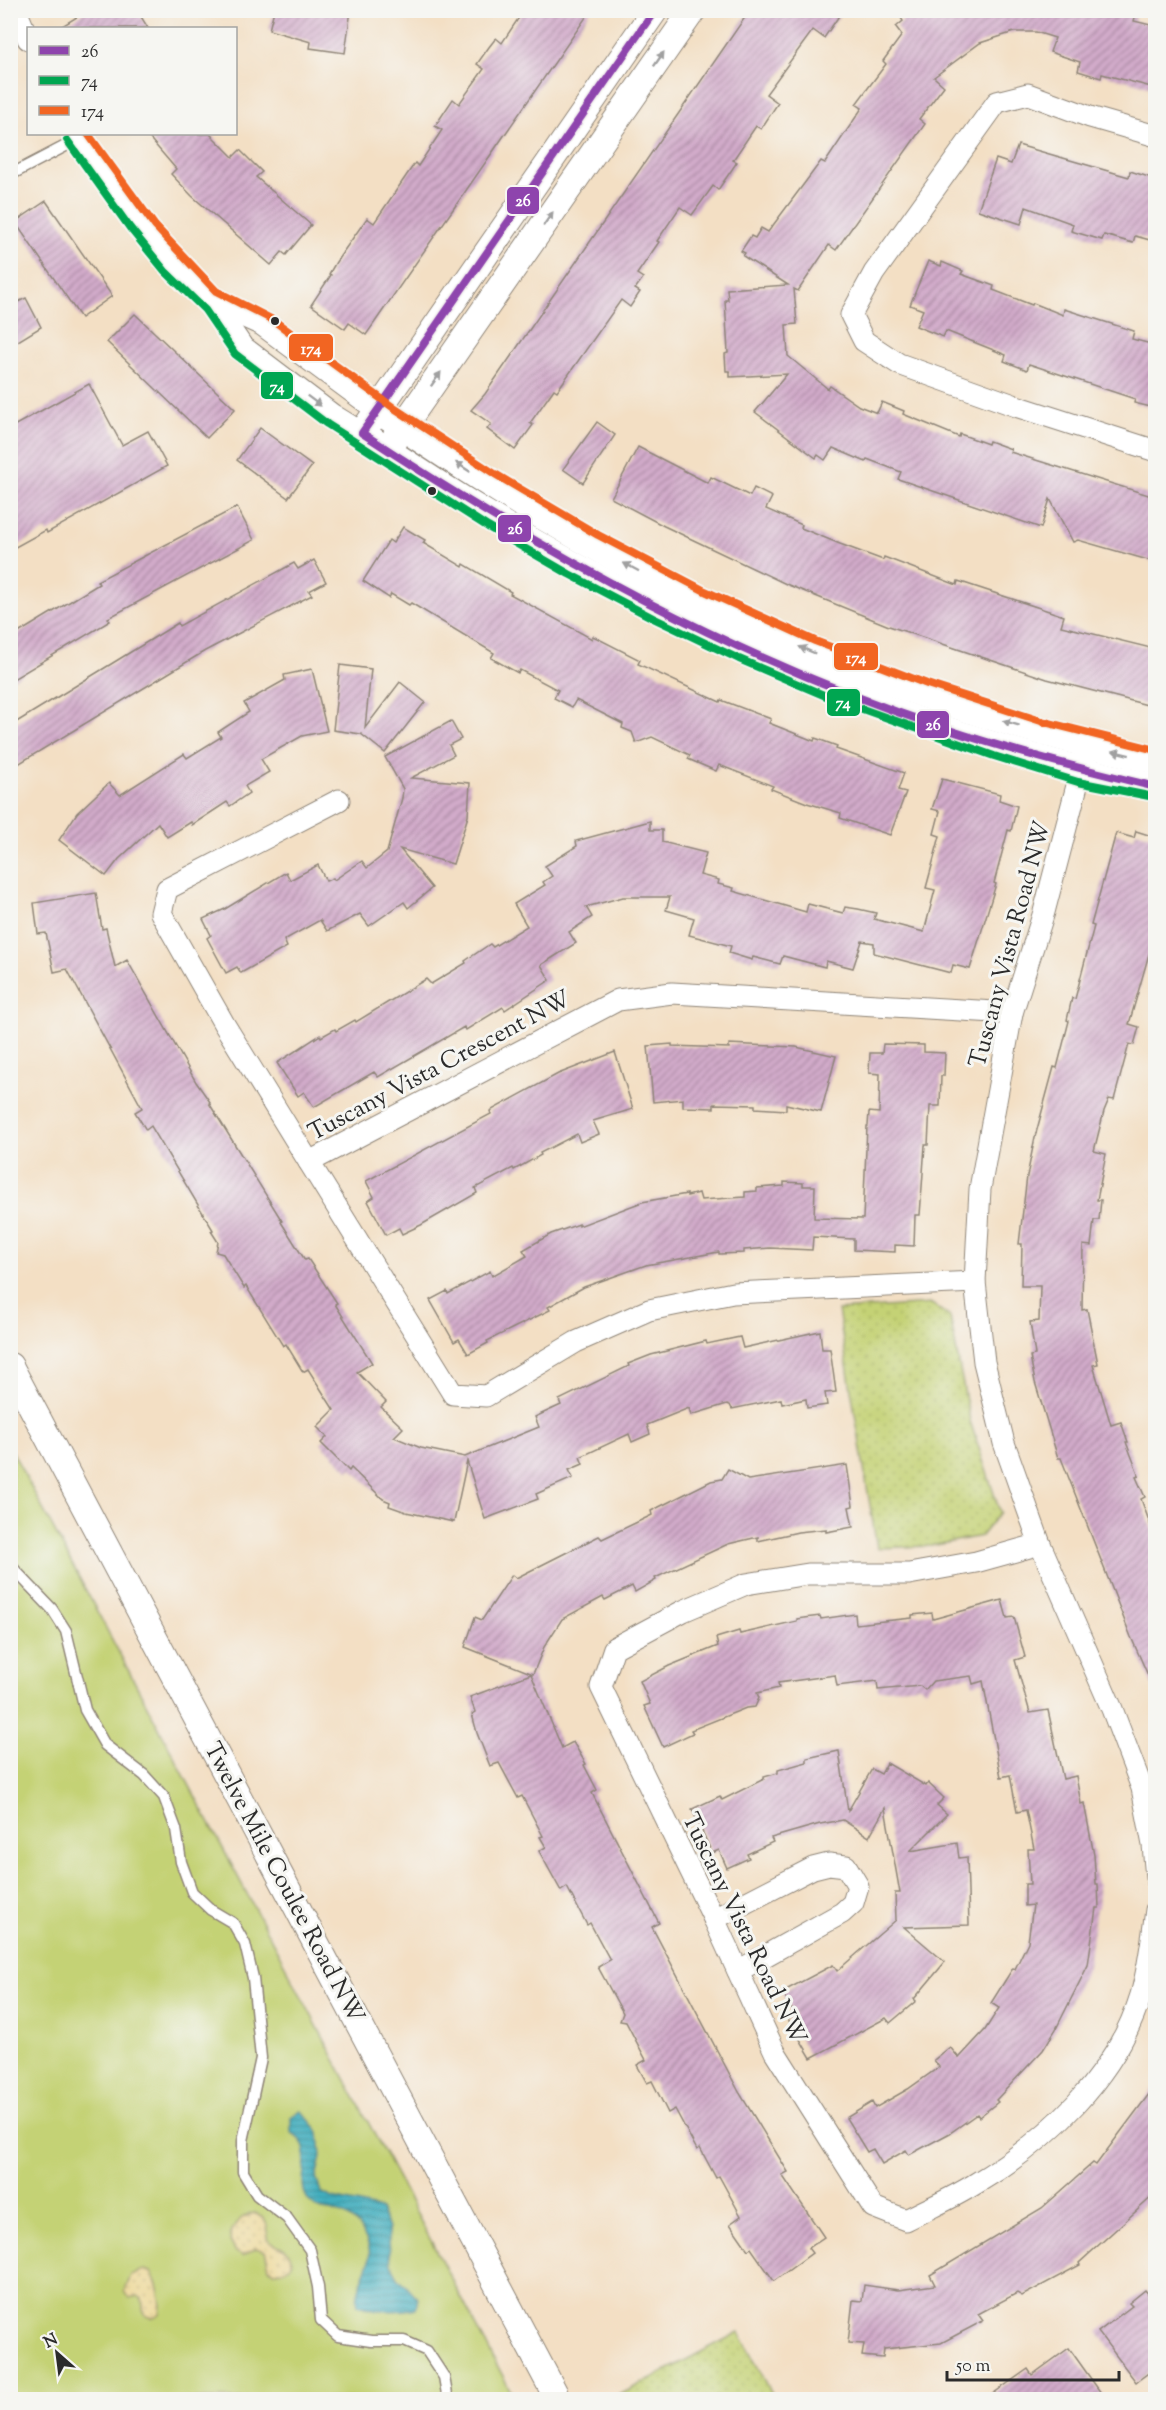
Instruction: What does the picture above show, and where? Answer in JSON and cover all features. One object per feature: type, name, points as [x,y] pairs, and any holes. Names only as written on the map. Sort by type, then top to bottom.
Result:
[{"type":"street","points":[[16,10],[27,37]]},
{"type":"street","points":[[362,434],[655,10]]},
{"type":"street","points":[[386,450],[693,10]]},
{"type":"street","points":[[1155,136],[1090,117],[1028,94],[997,102],[874,273],[851,315],[864,341],[899,364],[1019,407],[1155,451]]},
{"type":"street","points":[[78,136],[138,222],[173,264],[213,303],[242,346],[333,415],[493,518],[574,565],[658,609],[830,686],[913,717],[1082,772],[1155,787]]},
{"type":"street","points":[[213,303],[262,325],[378,411],[551,522],[670,587],[745,623],[831,659],[948,703],[1087,744],[1155,761]]},
{"type":"street","name":"Tuscany Vista Road NW","points":[[1087,744],[1082,772],[1044,912],[1012,1013],[980,1189],[975,1282],[984,1362],[1004,1443],[1040,1544],[1112,1709],[1142,1788],[1153,1845],[1155,1878]]},
{"type":"street","points":[[309,1162],[161,914],[167,889],[339,800]]},
{"type":"street","name":"Tuscany Vista Crescent NW","points":[[975,1282],[733,1293],[649,1310],[576,1342],[486,1396],[453,1394],[309,1162],[618,1000],[672,993],[1012,1013]]},
{"type":"street","name":"Twelve Mile Coulee Road NW","points":[[10,1366],[554,2391],[556,2400]]},
{"type":"street","name":"Tuscany Vista Road NW","points":[[1040,1544],[976,1562],[909,1574],[808,1574],[746,1584],[683,1611],[614,1648],[601,1687],[714,1919],[775,2052],[873,2207],[906,2220],[975,2184],[1040,2139],[1084,2095],[1118,2046],[1140,1997],[1150,1957],[1155,1910]]},
{"type":"street","points":[[714,1919],[813,1868],[829,1864],[846,1866],[858,1886],[853,1903],[842,1913],[738,1971]]},
{"type":"lane","points":[[10,175],[78,136]]},
{"type":"lane","points":[[10,1565],[52,1609],[66,1631],[85,1710],[105,1745],[144,1775],[164,1797],[176,1829],[181,1862],[192,1892],[211,1910],[233,1923],[245,1944],[253,1978],[261,2058],[252,2109],[243,2141],[243,2172],[257,2195],[287,2218],[310,2250],[318,2287],[321,2320],[338,2336],[371,2341],[404,2341],[427,2351],[444,2377],[448,2400]]},
{"type":"green space","points":[[932,1304],[950,1317],[970,1421],[1000,1512],[981,1536],[931,1546],[877,1548],[838,1310]]},
{"type":"green space","points":[[11,1449],[515,2399],[11,2399]]},
{"type":"green space","points":[[739,2332],[775,2399],[612,2399]]},
{"type":"sand","points":[[254,2213],[262,2217],[266,2223],[267,2239],[290,2254],[292,2264],[283,2271],[274,2272],[269,2267],[265,2251],[256,2248],[243,2256],[236,2252],[230,2241],[232,2230],[237,2222]]},
{"type":"sand","points":[[144,2270],[151,2272],[160,2298],[160,2314],[151,2318],[144,2315],[142,2299],[138,2296],[129,2298],[125,2291],[131,2275]]},
{"type":"water","points":[[301,2110],[319,2132],[321,2157],[316,2178],[321,2192],[333,2198],[381,2209],[388,2229],[391,2264],[398,2277],[418,2298],[416,2308],[387,2311],[358,2305],[357,2298],[370,2256],[369,2248],[365,2236],[353,2220],[336,2212],[317,2208],[306,2196],[303,2180],[304,2148],[300,2140],[291,2132],[291,2117]]},
{"type":"building","points":[[88,10],[137,10],[147,27],[61,27]]},
{"type":"building","points":[[274,10],[351,10],[345,53],[310,48],[311,42],[269,30]]},
{"type":"building","points":[[524,10],[591,10],[366,335],[349,323],[345,329],[311,305],[331,275],[329,274],[336,262],[367,218],[374,223],[415,163],[418,166],[442,130],[435,126],[453,99],[459,104],[484,69],[477,64],[489,47],[496,38],[502,43]]},
{"type":"building","points":[[750,10],[843,10],[824,38],[813,30],[766,94],[778,103],[761,129],[756,126],[733,160],[737,162],[718,190],[713,186],[692,215],[680,207],[637,274],[643,278],[635,289],[640,292],[630,307],[621,300],[557,391],[554,389],[530,423],[533,425],[515,450],[487,429],[491,424],[471,410],[485,394]]},
{"type":"building","points":[[912,10],[1137,10],[1134,21],[1155,26],[1155,88],[1102,74],[1101,78],[1078,71],[1080,62],[1050,52],[1055,38],[1036,32],[1014,32],[980,43],[934,77],[944,86],[919,119],[925,124],[836,250],[829,245],[798,291],[794,289],[797,324],[786,325],[788,356],[828,389],[830,386],[859,406],[877,413],[882,402],[904,411],[903,414],[959,437],[960,434],[988,444],[989,441],[1011,449],[1010,452],[1155,497],[1155,562],[1078,540],[1073,542],[1050,499],[1041,528],[898,479],[901,472],[867,459],[866,462],[833,448],[825,460],[818,455],[816,458],[755,412],[787,374],[730,377],[730,371],[726,371],[725,354],[728,353],[725,300],[728,300],[727,289],[788,285],[743,256],[745,253],[741,251],[751,236],[755,238],[761,228],[768,232],[821,161],[825,163],[862,108],[856,104],[886,64],[883,61],[902,35],[896,27],[903,21],[901,18]]},
{"type":"building","points":[[147,135],[211,135],[233,157],[240,150],[262,172],[256,177],[311,225],[286,255],[282,252],[271,265],[192,196],[171,174],[176,169]]},
{"type":"building","points":[[1018,145],[1129,177],[1130,171],[1155,179],[1155,222],[1150,240],[1135,236],[1133,243],[1104,235],[1102,240],[1071,231],[1073,224],[1026,207],[1021,224],[978,210],[996,159],[1011,164]]},
{"type":"building","points":[[46,201],[112,296],[81,318],[15,222]]},
{"type":"building","points":[[928,261],[941,266],[942,262],[963,271],[961,274],[994,286],[993,290],[1032,305],[1033,303],[1063,315],[1064,309],[1134,331],[1132,339],[1155,345],[1155,408],[1134,403],[1135,399],[1029,364],[1027,370],[1004,361],[1006,355],[946,331],[943,337],[916,326],[923,310],[910,305]]},
{"type":"building","points":[[26,298],[41,327],[10,346],[10,306]]},
{"type":"building","points":[[135,314],[235,409],[207,438],[107,342]]},
{"type":"building","points":[[89,384],[122,445],[148,431],[167,466],[47,533],[46,530],[10,550],[10,428]]},
{"type":"building","points":[[597,422],[615,435],[583,483],[563,469]]},
{"type":"building","points":[[260,428],[312,466],[288,498],[237,460]]},
{"type":"building","points":[[638,447],[708,483],[711,477],[750,496],[754,488],[772,497],[766,509],[802,525],[801,528],[840,544],[883,560],[884,557],[957,585],[958,581],[1064,616],[1061,626],[1155,649],[1155,707],[1047,679],[889,626],[786,584],[664,526],[611,498]]},
{"type":"building","points":[[237,507],[254,540],[108,618],[110,621],[10,681],[10,638],[99,584],[97,581]]},
{"type":"building","points":[[403,527],[425,540],[423,543],[463,567],[464,564],[511,592],[510,594],[592,639],[593,636],[640,660],[638,664],[720,702],[721,700],[771,719],[769,723],[814,741],[815,738],[837,746],[836,749],[904,773],[898,790],[906,792],[890,835],[840,818],[841,813],[771,789],[773,786],[719,765],[716,771],[688,759],[690,755],[652,737],[636,743],[632,732],[622,728],[623,724],[576,700],[572,707],[554,698],[558,690],[520,670],[518,673],[491,658],[494,653],[411,603],[409,605],[391,594],[389,598],[363,581],[389,540],[393,543]]},
{"type":"building","points":[[314,560],[326,582],[309,591],[312,595],[205,651],[10,769],[10,726],[178,623],[179,626],[294,563],[298,569]]},
{"type":"building","points":[[340,665],[371,669],[365,728],[400,682],[425,702],[385,753],[361,734],[333,730]]},
{"type":"building","points":[[312,669],[327,731],[302,736],[261,759],[269,772],[245,786],[249,793],[230,806],[227,802],[192,825],[191,822],[167,837],[158,823],[119,859],[106,876],[59,840],[77,813],[109,783],[120,795],[184,754],[187,758],[221,737],[218,732],[249,712],[244,703],[285,680],[284,675]]},
{"type":"building","points":[[451,721],[461,739],[449,745],[454,755],[411,778],[470,783],[468,816],[453,864],[400,849],[432,888],[408,908],[404,902],[369,926],[360,914],[327,931],[320,920],[284,940],[287,947],[241,973],[237,967],[226,973],[207,938],[211,935],[203,919],[225,909],[286,872],[290,880],[318,865],[326,881],[333,878],[334,880],[362,861],[367,868],[387,852],[402,798],[403,789],[385,757]]},
{"type":"building","points":[[942,779],[1000,794],[999,800],[1017,806],[1011,831],[1008,830],[994,883],[996,884],[970,969],[953,965],[951,973],[874,953],[874,943],[862,941],[853,968],[826,961],[825,967],[783,956],[780,964],[753,957],[752,960],[729,953],[731,946],[689,935],[694,918],[666,910],[670,897],[623,897],[586,907],[592,917],[569,932],[576,943],[541,965],[550,980],[505,1010],[503,1007],[466,1030],[464,1027],[378,1077],[374,1072],[314,1107],[304,1092],[298,1096],[277,1063],[320,1035],[321,1037],[335,1029],[336,1031],[355,1020],[356,1022],[426,979],[431,984],[466,963],[465,961],[490,944],[493,947],[527,926],[514,904],[545,885],[543,882],[552,876],[545,866],[577,846],[576,841],[650,821],[650,830],[662,830],[662,842],[706,853],[700,875],[719,880],[718,884],[734,888],[733,891],[806,912],[808,904],[843,913],[845,907],[858,909],[876,913],[874,919],[924,932],[935,890],[926,888],[940,836],[934,834],[940,811],[932,809]]},
{"type":"building","points":[[1136,831],[1155,837],[1155,933],[1129,1024],[1139,1027],[1134,1045],[1129,1044],[1114,1100],[1109,1099],[1104,1111],[1094,1151],[1106,1154],[1097,1200],[1101,1200],[1099,1220],[1094,1220],[1091,1246],[1083,1245],[1082,1310],[1087,1309],[1098,1364],[1093,1365],[1111,1425],[1121,1422],[1139,1476],[1136,1477],[1145,1497],[1141,1499],[1155,1537],[1155,1691],[1131,1637],[1061,1458],[1058,1458],[1035,1382],[1030,1356],[1035,1355],[1030,1322],[1039,1321],[1040,1286],[1021,1286],[1022,1244],[1019,1244],[1027,1176],[1035,1137],[1054,1067],[1057,1068],[1069,1021],[1067,1020],[1072,998],[1075,999],[1094,926],[1091,925],[1116,833],[1134,838]]},
{"type":"building","points":[[96,893],[102,929],[106,928],[115,967],[127,960],[196,1082],[281,1222],[305,1260],[308,1259],[337,1303],[335,1304],[372,1363],[357,1372],[386,1402],[381,1407],[403,1428],[394,1437],[421,1448],[465,1457],[539,1427],[535,1417],[561,1405],[559,1400],[629,1366],[628,1364],[651,1355],[706,1341],[707,1344],[740,1337],[743,1348],[820,1331],[822,1349],[830,1349],[836,1392],[825,1393],[827,1405],[807,1408],[806,1399],[782,1404],[781,1399],[732,1409],[727,1404],[691,1415],[689,1408],[647,1425],[650,1434],[632,1442],[629,1434],[580,1457],[583,1464],[569,1470],[573,1478],[536,1494],[538,1499],[485,1519],[467,1461],[454,1522],[389,1506],[390,1502],[383,1499],[351,1468],[349,1471],[321,1443],[327,1437],[317,1427],[334,1410],[308,1369],[303,1372],[286,1344],[283,1346],[223,1254],[216,1252],[218,1242],[211,1231],[213,1230],[151,1126],[146,1130],[135,1112],[142,1108],[67,969],[54,972],[46,933],[38,934],[34,903]]},
{"type":"building","points":[[672,1044],[672,1046],[729,1048],[729,1044],[796,1047],[836,1056],[821,1112],[786,1104],[786,1110],[755,1108],[755,1105],[714,1104],[714,1108],[683,1107],[683,1099],[653,1102],[648,1046]]},
{"type":"building","points":[[883,1044],[924,1045],[924,1052],[945,1053],[944,1076],[941,1076],[940,1106],[930,1106],[920,1215],[915,1215],[914,1246],[895,1245],[895,1252],[854,1250],[854,1239],[813,1237],[812,1250],[770,1248],[744,1250],[744,1253],[719,1254],[719,1252],[646,1265],[584,1287],[548,1307],[550,1310],[487,1341],[488,1343],[468,1354],[459,1339],[454,1342],[430,1300],[447,1291],[448,1294],[490,1271],[492,1276],[527,1256],[523,1250],[551,1234],[642,1202],[699,1193],[701,1200],[745,1197],[745,1192],[757,1191],[757,1188],[784,1186],[784,1182],[803,1183],[803,1186],[815,1186],[814,1218],[863,1219],[869,1112],[879,1113],[880,1074],[869,1073],[870,1053],[882,1053]]},
{"type":"building","points":[[615,1052],[633,1109],[593,1121],[599,1134],[580,1142],[577,1134],[540,1153],[541,1155],[514,1170],[513,1168],[475,1188],[477,1193],[421,1225],[402,1234],[399,1228],[386,1235],[368,1201],[374,1197],[366,1181],[491,1114],[490,1111],[558,1074]]},
{"type":"building","points":[[847,1465],[853,1506],[849,1507],[853,1527],[826,1532],[826,1529],[798,1532],[758,1541],[758,1537],[728,1544],[655,1578],[656,1580],[635,1592],[632,1586],[605,1600],[603,1597],[562,1619],[544,1647],[533,1674],[465,1647],[475,1617],[482,1620],[512,1575],[516,1578],[599,1536],[602,1539],[652,1515],[651,1511],[711,1481],[722,1479],[728,1469],[748,1480]]},
{"type":"building","points":[[1002,1600],[1007,1618],[1014,1617],[1025,1657],[1015,1660],[1030,1713],[1048,1710],[1063,1779],[1076,1776],[1081,1804],[1084,1803],[1094,1855],[1099,1908],[1096,1908],[1088,1965],[1043,2050],[996,2100],[998,2102],[979,2117],[977,2114],[950,2133],[909,2155],[906,2150],[882,2164],[873,2149],[867,2152],[846,2118],[872,2102],[875,2108],[908,2089],[939,2067],[934,2060],[950,2047],[959,2058],[985,2030],[999,2008],[991,2003],[1013,1968],[1015,1969],[1028,1942],[1033,1905],[1025,1906],[1025,1884],[1030,1884],[1028,1849],[1034,1849],[1026,1810],[1017,1812],[1010,1775],[1001,1777],[983,1681],[973,1684],[971,1676],[933,1681],[925,1690],[920,1686],[878,1690],[877,1681],[837,1686],[835,1675],[778,1683],[779,1688],[757,1693],[759,1698],[755,1707],[746,1708],[691,1730],[693,1733],[663,1747],[644,1706],[650,1704],[640,1681],[669,1666],[718,1646],[716,1638],[739,1631],[740,1634],[797,1621],[797,1619],[820,1616],[821,1619],[855,1614],[856,1624],[912,1618],[912,1615],[932,1613],[933,1619]]},
{"type":"building","points":[[531,1674],[562,1748],[573,1742],[586,1764],[584,1765],[597,1790],[592,1793],[659,1923],[652,1927],[739,2092],[788,2172],[782,2175],[824,2237],[808,2248],[812,2253],[774,2281],[751,2248],[748,2250],[730,2224],[741,2216],[719,2176],[716,2178],[700,2148],[697,2150],[675,2109],[668,2113],[652,2081],[647,2083],[637,2065],[646,2060],[626,2022],[620,2021],[623,2013],[598,1967],[610,1960],[590,1923],[587,1925],[567,1887],[561,1891],[539,1851],[546,1847],[540,1837],[543,1836],[522,1796],[518,1798],[499,1763],[490,1766],[477,1733],[472,1714],[475,1712],[470,1697]]},
{"type":"building","points":[[839,1751],[848,1811],[872,1769],[881,1774],[887,1763],[926,1786],[928,1783],[944,1798],[937,1805],[947,1814],[910,1851],[957,1843],[959,1858],[967,1857],[969,1925],[904,1927],[945,1962],[914,1999],[916,2001],[890,2023],[886,2018],[811,2058],[788,2019],[795,2015],[782,1992],[833,1965],[837,1971],[896,1920],[895,1893],[900,1893],[885,1808],[869,1837],[843,1820],[820,1824],[771,1838],[773,1842],[747,1854],[749,1858],[727,1868],[719,1850],[712,1853],[692,1809],[720,1796],[722,1800],[764,1777],[778,1773],[778,1770],[807,1762],[807,1758]]},
{"type":"building","points":[[1155,2086],[1155,2194],[1079,2263],[1080,2265],[1022,2296],[1017,2293],[978,2314],[983,2321],[941,2343],[884,2349],[883,2358],[862,2356],[864,2344],[848,2343],[853,2300],[862,2301],[864,2285],[898,2290],[935,2285],[930,2275],[1042,2208],[1093,2163],[1096,2165]]},
{"type":"building","points":[[1145,2290],[1155,2302],[1155,2368],[1136,2382],[1098,2332],[1132,2306],[1129,2303]]},
{"type":"building","points":[[1069,2348],[1106,2400],[984,2400],[1028,2369],[1032,2375]]},
{"type":"transit line","name":"26","points":[[655,10],[362,433],[572,562],[717,637],[868,701],[946,729],[1050,760],[1156,787]]},
{"type":"transit line","name":"174","points":[[89,135],[155,226],[216,291],[273,320],[394,408],[495,474],[598,535],[705,591],[815,641],[927,684],[1041,721],[1156,750]]},
{"type":"transit line","name":"74","points":[[67,140],[130,228],[165,271],[205,310],[235,354],[327,424],[488,527],[569,574],[653,618],[739,659],[826,696],[994,756],[1078,782],[1154,797]]}]
